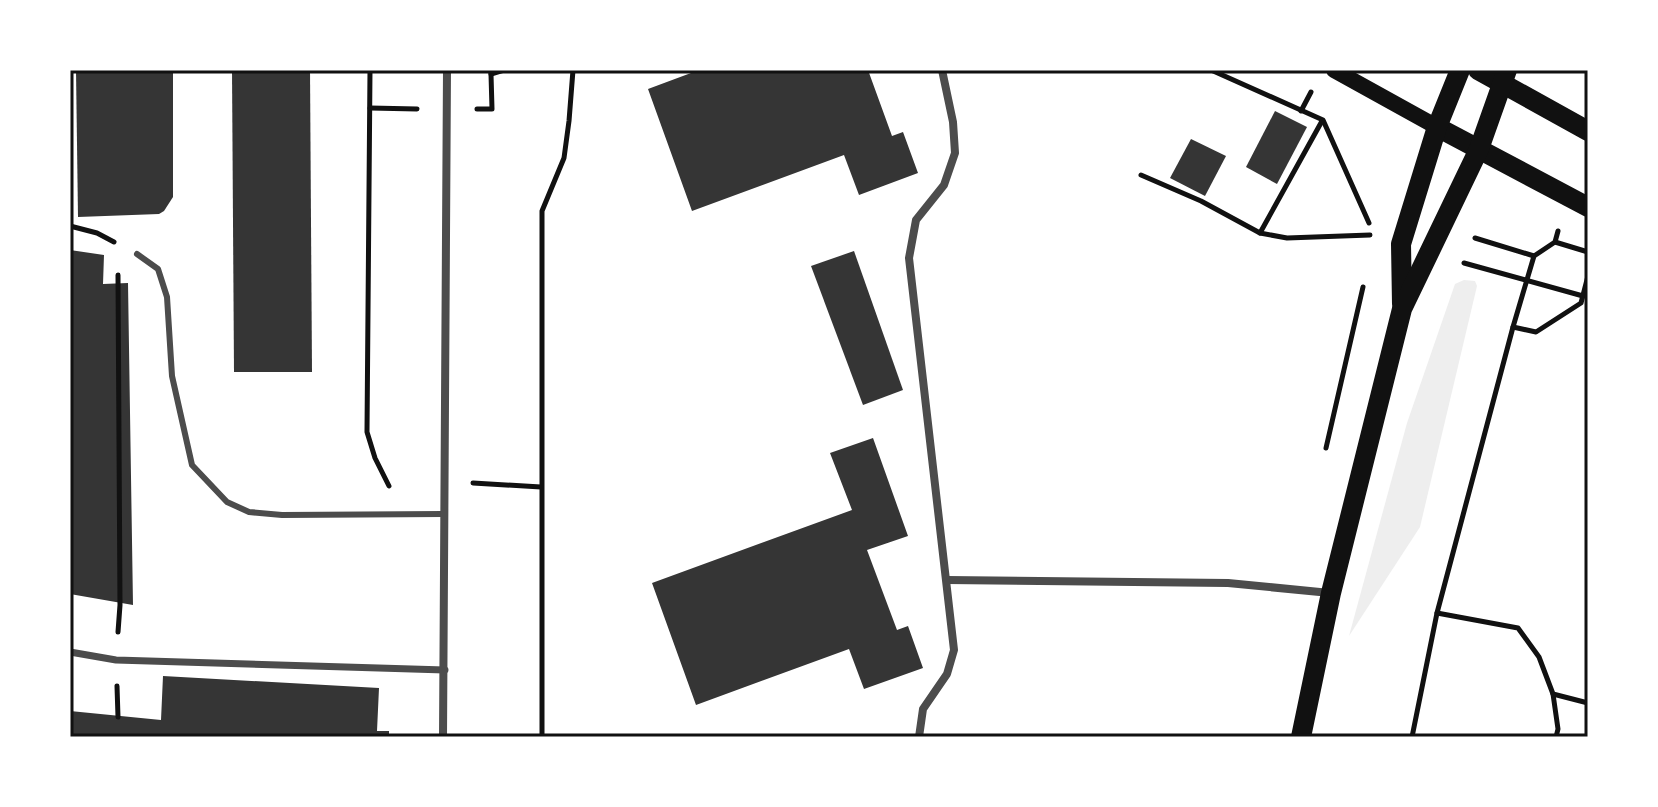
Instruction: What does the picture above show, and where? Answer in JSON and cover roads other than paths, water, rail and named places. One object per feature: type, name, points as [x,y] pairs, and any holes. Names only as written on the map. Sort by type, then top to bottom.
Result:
[{"type":"main road","points":[[1334,70],[1588,207]]},
{"type":"main road","points":[[1402,309],[1401,244],[1437,127],[1460,70]]},
{"type":"main road","points":[[1478,70],[1505,76],[1588,131]]},
{"type":"main road","points":[[1301,737],[1331,593],[1402,309],[1479,149],[1505,76]]},
{"type":"street","points":[[443,737],[447,70]]},
{"type":"street","points":[[919,737],[923,709],[947,674],[954,650],[909,258],[916,220],[944,185],[955,153],[953,122],[942,70]]},
{"type":"street","points":[[947,580],[1228,583],[1331,593]]},
{"type":"street","points":[[70,652],[116,660],[445,670]]},
{"type":"lane","points":[[137,254],[158,269],[167,297],[172,376],[192,465],[227,502],[249,512],[282,515],[443,514]]}]
